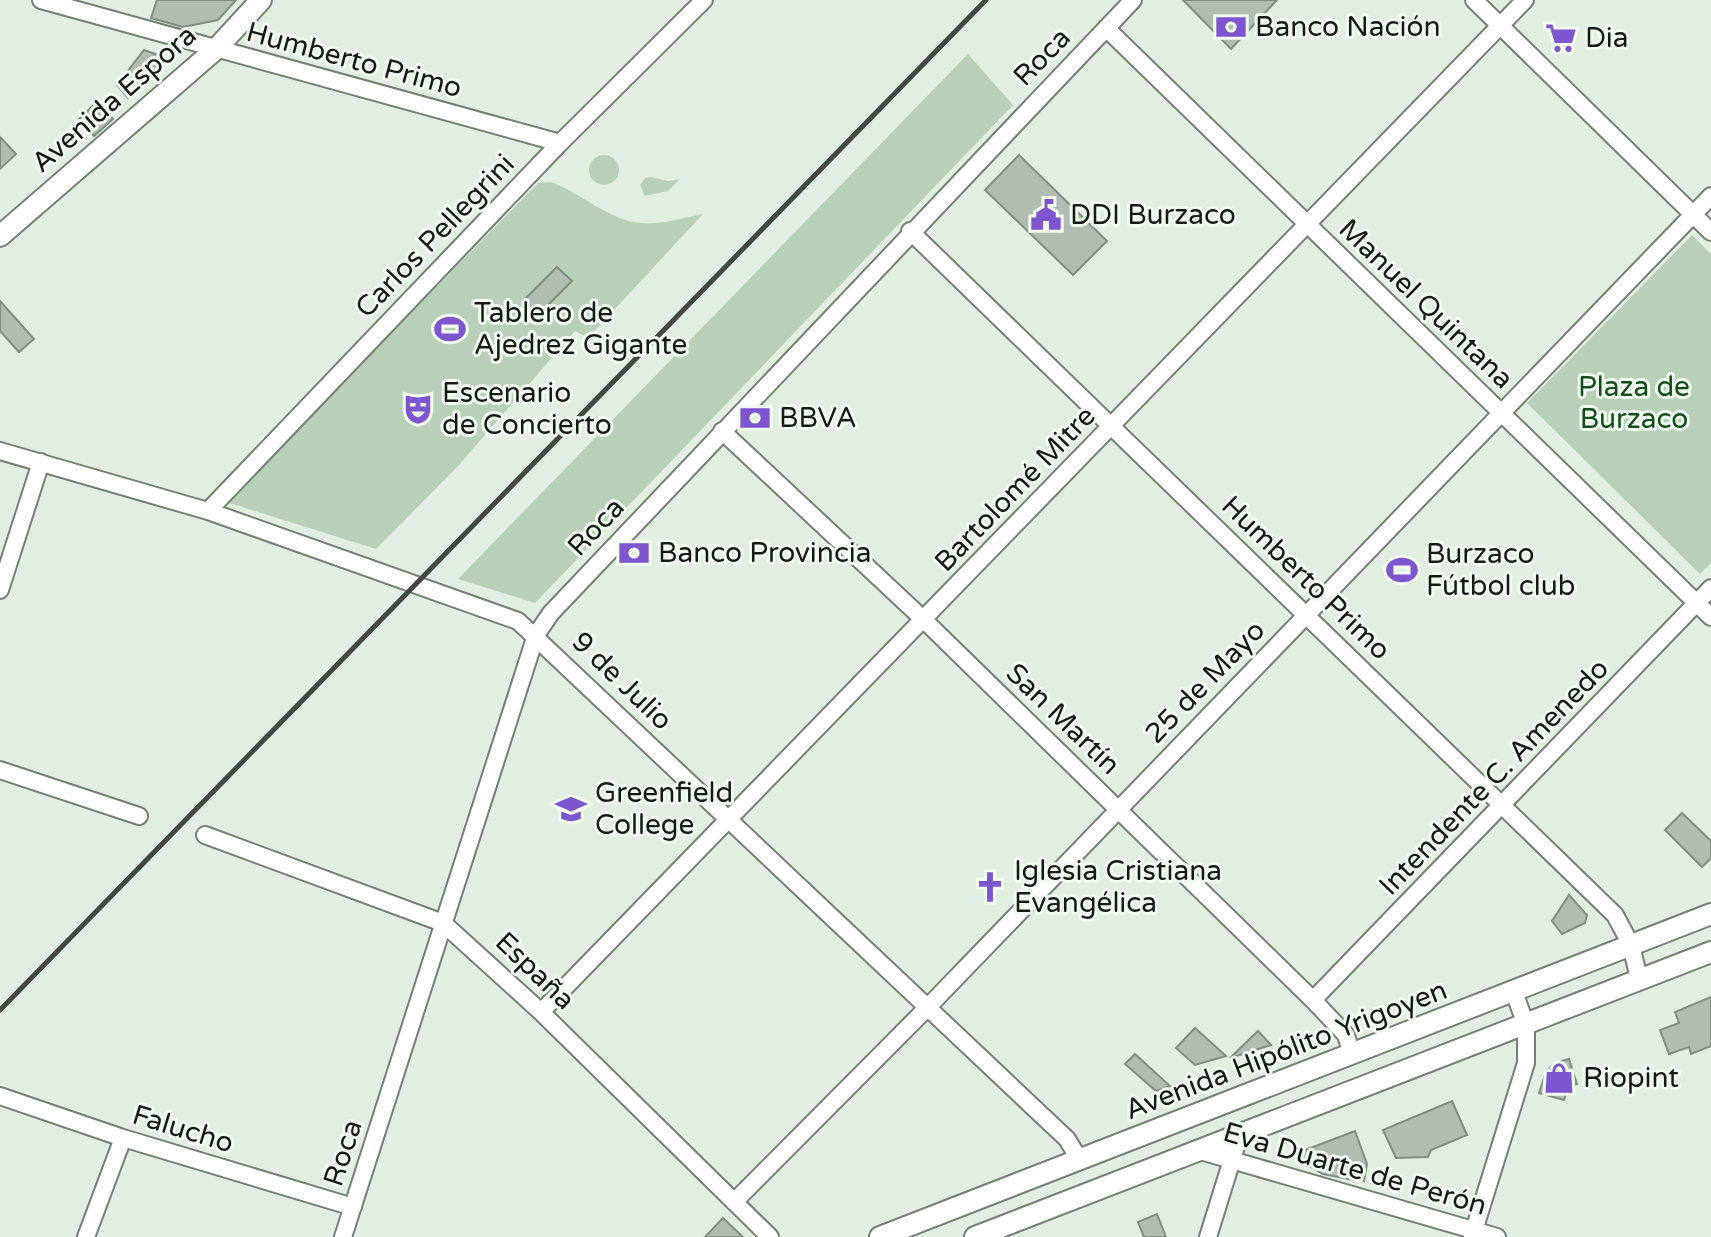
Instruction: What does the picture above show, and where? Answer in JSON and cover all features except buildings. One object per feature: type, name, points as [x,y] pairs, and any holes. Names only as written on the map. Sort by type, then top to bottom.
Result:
[{"type":"main road","name":"Avenida Espora","points":[[0,236],[216,49],[261,0]]},
{"type":"main road","name":"Avenida Hipólito Yrigoyen","points":[[892,1235],[1079,1159],[1711,914]]},
{"type":"main road","points":[[975,1237],[1711,952]]},
{"type":"street","name":"Humberto Primo","points":[[41,0],[560,143]]},
{"type":"street","name":"Carlos Pellegrini","points":[[208,511],[560,143],[704,0]]},
{"type":"street","name":"Roca","points":[[343,1237],[536,635],[551,613],[910,231],[1133,0]]},
{"type":"street","points":[[1474,0],[1711,232]]},
{"type":"street","name":"Bartolomé Mitre","points":[[541,1012],[1525,0]]},
{"type":"street","name":"Manuel Quintana","points":[[1106,28],[1711,617]]},
{"type":"street","name":"25 de Mayo","points":[[734,1202],[926,1009],[1711,196]]},
{"type":"street","name":"Humberto Primo","points":[[910,231],[1615,915],[1631,945],[1639,979]]},
{"type":"street","name":"San Martín","points":[[722,431],[923,619],[1313,1000],[1346,1035],[1352,1055]]},
{"type":"street","name":"9 de Julio","points":[[0,451],[208,511],[518,621],[1067,1139],[1079,1159]]},
{"type":"street","points":[[0,590],[41,462]]},
{"type":"street","name":"Intendente C. Amenedo","points":[[1313,1000],[1711,588]]},
{"type":"street","points":[[0,770],[139,816]]},
{"type":"street","name":"España","points":[[205,835],[443,923],[541,1012],[770,1237]]},
{"type":"street","points":[[1474,1233],[1526,1063],[1526,1025],[1514,992]]},
{"type":"street","name":"Falucho","points":[[0,1096],[123,1138],[353,1207]]},
{"type":"street","points":[[1208,1237],[1240,1134]]},
{"type":"street","points":[[86,1237],[123,1138]]},
{"type":"street","name":"Eva Duarte de Perón","points":[[1197,1150],[1474,1233],[1497,1237]]},
{"type":"green space","points":[[968,54],[1013,105],[535,603],[458,579]]},
{"type":"green space","points":[[604,155],[610,156],[618,164],[618,176],[610,184],[604,185],[598,184],[590,176],[589,170],[590,164],[598,156]]},
{"type":"green space","points":[[645,178],[668,181],[680,179],[668,191],[645,196],[640,185]]},
{"type":"green space","points":[[550,182],[629,221],[656,223],[703,214],[588,338],[575,331],[459,465],[376,549],[226,502],[538,183]]},
{"type":"green space","name":"Plaza de Burzaco","points":[[1692,235],[1711,254],[1711,563],[1700,574],[1527,403]]},
{"type":"railway","points":[[0,1010],[986,0]]},
{"type":"place","name":"Banco Nación","points":[[1231,27]]},
{"type":"place","name":"Dia","points":[[1561,38]]},
{"type":"place","name":"DDI Burzaco","points":[[1046,215]]},
{"type":"place","name":"Tablero de Ajedrez Gigante","points":[[450,329]]},
{"type":"place","name":"Escenario de Concierto","points":[[418,409]]},
{"type":"place","name":"BBVA","points":[[755,418]]},
{"type":"place","name":"Banco Provincia","points":[[634,553]]},
{"type":"place","name":"Burzaco Fútbol club","points":[[1402,570]]},
{"type":"place","name":"Greenfield College","points":[[571,809]]},
{"type":"place","name":"Iglesia Cristiana Evangélica","points":[[990,887]]},
{"type":"place","name":"Riopint","points":[[1559,1078]]}]
